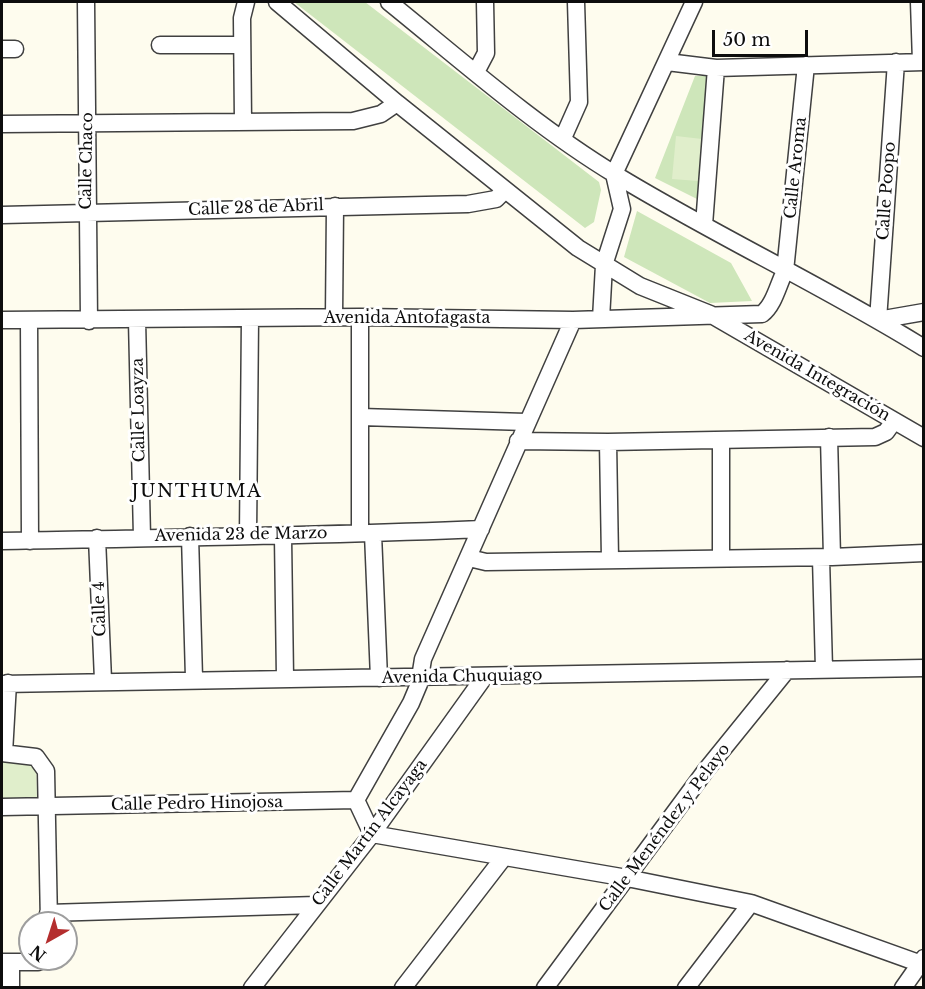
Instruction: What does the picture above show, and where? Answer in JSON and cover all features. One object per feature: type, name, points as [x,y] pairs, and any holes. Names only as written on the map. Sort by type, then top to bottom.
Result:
[{"type":"street","name":"Calle Chaco","points":[[86,2],[88,124],[86,213],[89,321]]},
{"type":"street","points":[[243,122],[242,18],[246,2]]},
{"type":"street","points":[[277,2],[397,103],[578,248],[640,286],[710,314]]},
{"type":"street","points":[[388,2],[476,72],[614,174],[878,320],[924,348]]},
{"type":"street","points":[[476,72],[486,53],[485,2]]},
{"type":"street","points":[[563,138],[579,102],[576,2]]},
{"type":"street","points":[[601,319],[604,265],[622,209],[614,174],[694,2]]},
{"type":"street","points":[[667,62],[716,69],[922,62],[919,2]]},
{"type":"street","points":[[160,45],[242,45]]},
{"type":"street","name":"Calle Poopo","points":[[878,320],[896,62]]},
{"type":"street","name":"Calle Aroma","points":[[786,271],[806,65]]},
{"type":"street","points":[[704,225],[716,69]]},
{"type":"street","points":[[2,124],[353,122],[381,114],[397,103]]},
{"type":"street","name":"Calle 28 de Abril","points":[[2,215],[468,204],[496,199],[506,190]]},
{"type":"street","points":[[334,317],[335,206]]},
{"type":"street","name":"Avenida Antofagasta","points":[[2,320],[89,321],[360,316],[573,320],[710,314],[752,316],[762,314],[769,309],[775,290],[786,271]]},
{"type":"street","points":[[878,320],[924,312]]},
{"type":"street","name":"Avenida Integración","points":[[710,314],[924,438]]},
{"type":"street","points":[[360,316],[366,534],[379,678]]},
{"type":"street","points":[[248,536],[250,318]]},
{"type":"street","points":[[28,320],[30,541]]},
{"type":"street","name":"Calle Loayza","points":[[137,320],[142,537]]},
{"type":"street","points":[[573,320],[423,659],[420,678],[411,703],[356,800],[372,834],[627,878],[751,903],[922,962],[903,987]]},
{"type":"street","points":[[361,417],[526,422]]},
{"type":"street","points":[[518,441],[608,442],[876,437],[886,432],[894,421]]},
{"type":"street","points":[[824,669],[829,437]]},
{"type":"street","points":[[721,440],[721,558]]},
{"type":"street","points":[[608,442],[610,559]]},
{"type":"street","name":"Avenida 23 de Marzo","points":[[2,541],[190,536],[283,537],[481,529]]},
{"type":"street","points":[[190,536],[194,678]]},
{"type":"street","points":[[283,537],[285,678]]},
{"type":"street","name":"Calle 4","points":[[97,538],[103,680]]},
{"type":"street","points":[[469,558],[486,562],[826,558],[924,553]]},
{"type":"street","name":"Avenida Chuquiago","points":[[5,683],[194,678],[420,678],[924,668]]},
{"type":"street","name":"Calle Menéndez y Pelayo","points":[[545,987],[706,770],[788,670]]},
{"type":"street","name":"Calle Martín Alcayaga","points":[[252,987],[372,834],[485,676]]},
{"type":"street","points":[[5,683],[3,753],[28,754],[36,757],[42,762],[46,771],[49,911]]},
{"type":"street","name":"Calle Pedro Hinojosa","points":[[2,807],[356,800]]},
{"type":"street","points":[[403,987],[504,857]]},
{"type":"street","points":[[686,987],[751,903]]},
{"type":"street","points":[[78,917],[316,905]]},
{"type":"street","points":[[6,962],[11,987]]},
{"type":"street","points":[[246,987],[271,963]]},
{"type":"green space","points":[[294,2],[365,2],[599,182],[601,190],[594,222],[585,228]]},
{"type":"green space","points":[[695,76],[711,76],[699,200],[655,178]]},
{"type":"green space","points":[[676,136],[702,139],[698,181],[672,179]]},
{"type":"green space","points":[[637,211],[731,263],[752,301],[710,303],[624,257]]},
{"type":"green space","points":[[36,761],[37,799],[2,800],[2,762]]},
{"type":"district","name":"JUNTHUMA","points":[[197,492]]}]
